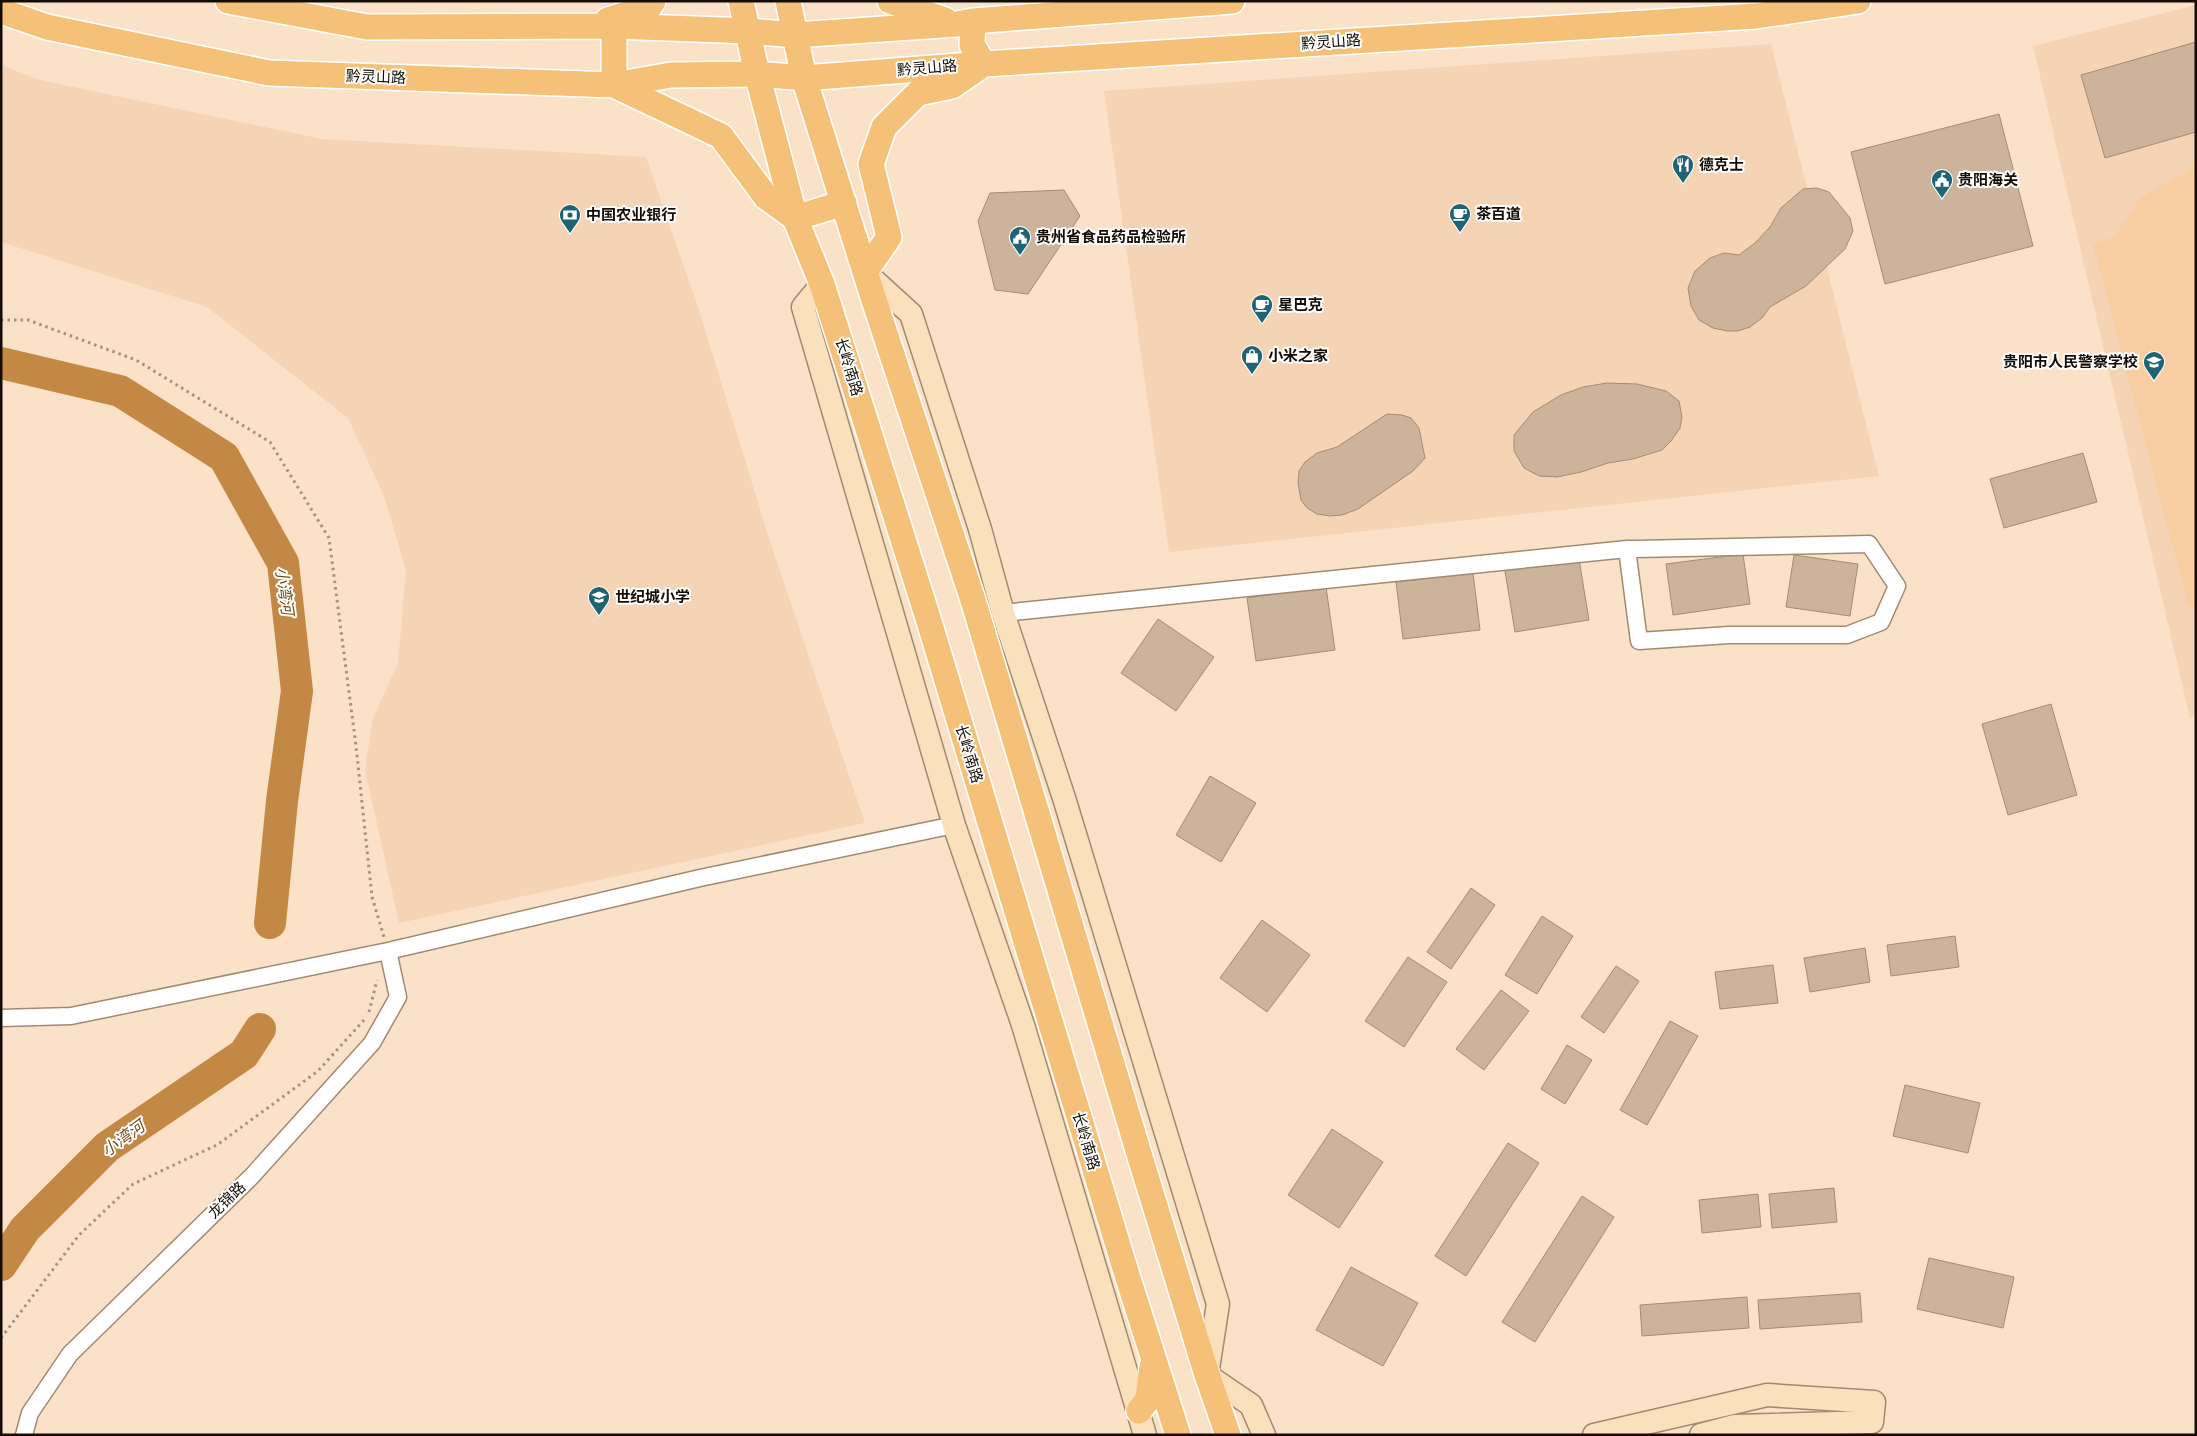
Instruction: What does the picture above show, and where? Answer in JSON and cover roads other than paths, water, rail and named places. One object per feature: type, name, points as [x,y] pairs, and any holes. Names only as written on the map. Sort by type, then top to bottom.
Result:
[{"type":"main road","points":[[228,1],[367,27],[614,26],[749,31],[795,35],[1232,1]]},
{"type":"main road","points":[[588,27],[648,6],[653,1]]},
{"type":"main road","points":[[741,1],[749,31]]},
{"type":"main road","points":[[788,1],[804,78],[973,600],[1207,1375],[1222,1433]]},
{"type":"main road","points":[[890,1],[965,22]]},
{"type":"main road","name":"黔灵山路","points":[[1,11],[47,27],[269,73],[614,85],[671,75],[757,74],[804,78],[984,64],[1756,16],[1858,1]]},
{"type":"main road","points":[[866,272],[888,237],[871,164],[884,127],[918,93],[952,86],[984,64],[972,44],[965,22]]},
{"type":"main road","points":[[614,26],[614,85],[721,136],[766,197],[795,218],[844,203]]},
{"type":"main road","name":"长岭南路","points":[[749,31],[757,74],[795,218],[822,284],[928,618],[1178,1435]]},
{"type":"main road","points":[[866,272],[911,314],[980,529],[1003,613],[1064,798],[1218,1304],[1207,1375]]},
{"type":"main road","points":[[822,284],[803,307],[954,825],[1023,1025],[1145,1435]]},
{"type":"main road","points":[[1138,1411],[1148,1399],[1154,1359]]},
{"type":"main road","points":[[1207,1375],[1250,1406],[1264,1435]]},
{"type":"main road","points":[[1594,1435],[1767,1395],[1874,1402],[1872,1422],[1735,1426],[1701,1435]]},
{"type":"main road","points":[[1138,1411],[1171,1435]]},
{"type":"street","points":[[1003,613],[1627,549],[1869,544],[1897,586],[1881,622],[1846,635],[1729,635],[1639,641],[1627,549]]},
{"type":"street","points":[[1,1018],[71,1016],[388,951],[700,878],[954,825]]},
{"type":"street","name":"龙锦路","points":[[24,1435],[30,1413],[70,1354],[252,1176],[372,1043],[398,998],[388,951]]},
{"type":"waterway","name":"小湾河","points":[[1,363],[120,391],[224,457],[283,563],[297,691],[282,801],[270,923]]},
{"type":"waterway","name":"小湾河","points":[[1,1265],[25,1229],[107,1147],[244,1054],[260,1029]]},
{"type":"place","name":"德克士","points":[[1683,184]]},
{"type":"place","name":"贵阳海关","points":[[1942,199]]},
{"type":"place","name":"茶百道","points":[[1460,233]]},
{"type":"place","name":"中国农业银行","points":[[570,234]]},
{"type":"place","name":"贵州省食品药品检验所","points":[[1020,256]]},
{"type":"place","name":"星巴克","points":[[1262,324]]},
{"type":"place","name":"小米之家","points":[[1252,375]]},
{"type":"place","name":"贵阳市人民警察学校","points":[[2154,381]]},
{"type":"place","name":"世纪城小学","points":[[599,616]]}]
